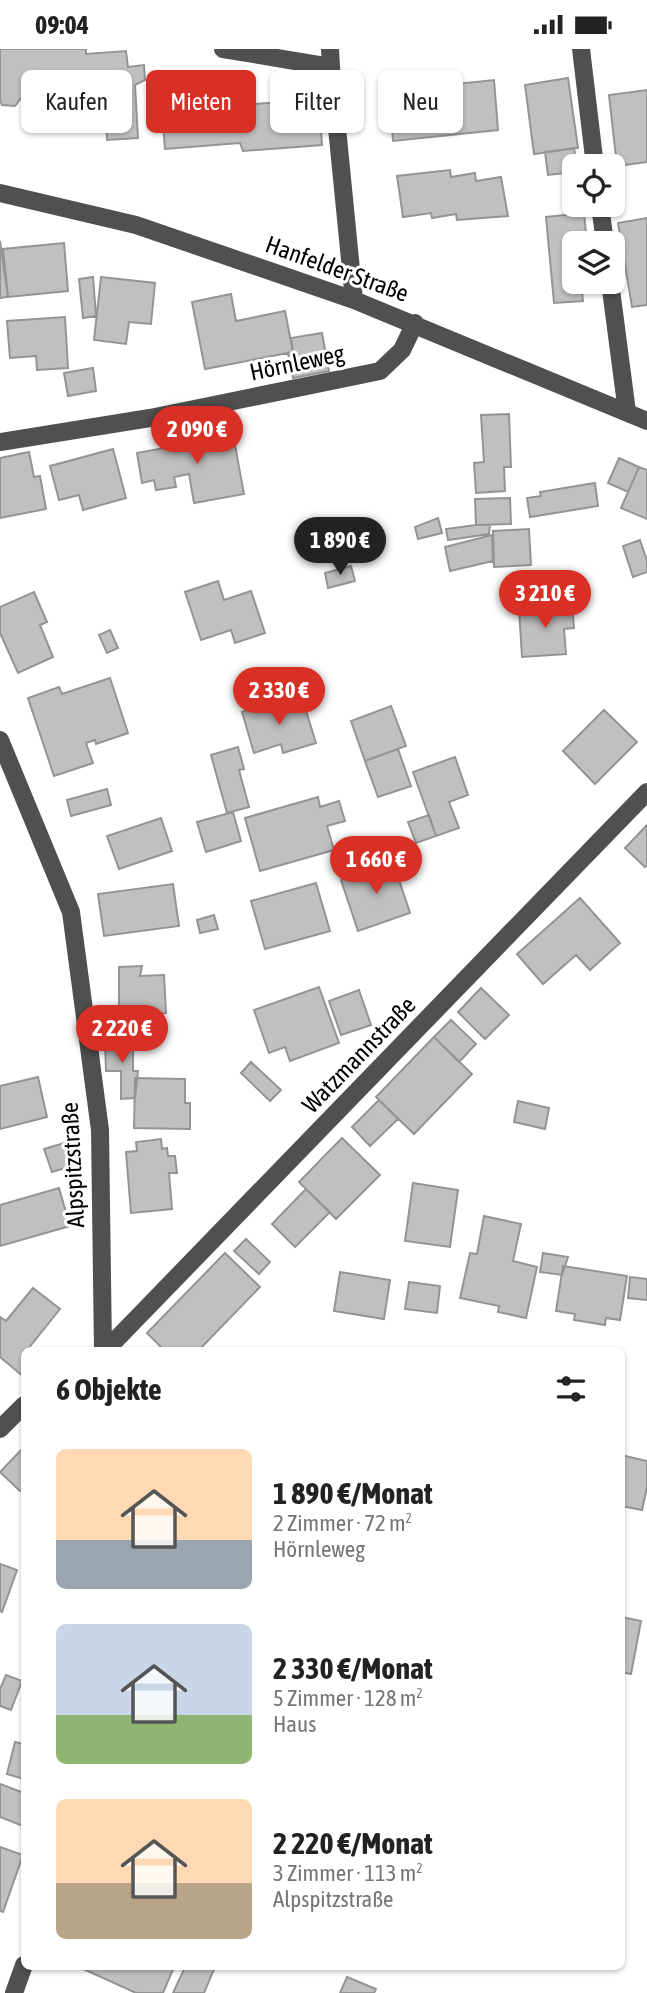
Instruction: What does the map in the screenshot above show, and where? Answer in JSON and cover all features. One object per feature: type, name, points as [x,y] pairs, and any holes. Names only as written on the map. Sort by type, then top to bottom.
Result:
[{"type":"street","points":[[223,49],[330,58],[354,300]]},
{"type":"street","points":[[581,49],[594,154]]},
{"type":"street","name":"Hanfelder Straße","points":[[0,193],[136,225],[354,300],[647,421]]},
{"type":"street","points":[[612,294],[627,412]]},
{"type":"street","name":"Hörnleweg","points":[[0,442],[150,418],[380,371],[402,350],[415,323]]},
{"type":"street","name":"Alpspitzstraße","points":[[0,740],[71,912],[100,1130],[104,1347]]},
{"type":"street","name":"Watzmannstraße","points":[[108,1347],[647,792]]},
{"type":"street","points":[[0,1429],[21,1408]]},
{"type":"street","points":[[14,1993],[22,1970]]},
{"type":"building","points":[[0,49],[86,49],[86,54],[126,51],[128,67],[144,65],[145,80],[135,85],[138,138],[107,140],[107,133],[132,133],[132,70],[21,70],[21,98],[15,106],[2,105]]},
{"type":"building","points":[[568,78],[578,148],[534,154],[525,85]]},
{"type":"building","points":[[494,80],[498,130],[393,141],[392,133],[463,133],[463,83]]},
{"type":"building","points":[[647,90],[647,162],[625,165],[625,154],[616,154],[609,95]]},
{"type":"building","points":[[270,103],[270,133],[321,133],[322,145],[243,151],[240,143],[165,149],[164,133],[256,133],[256,104]]},
{"type":"building","points":[[574,148],[575,154],[562,154],[562,173],[548,175],[545,152]]},
{"type":"building","points":[[450,170],[451,177],[475,173],[476,181],[501,177],[508,216],[457,220],[456,214],[432,218],[431,213],[403,217],[397,176]]},
{"type":"building","points":[[546,217],[584,217],[586,231],[562,231],[562,294],[582,294],[583,301],[554,303]]},
{"type":"building","points":[[647,218],[647,305],[632,307],[625,265],[625,231],[619,231],[618,223]]},
{"type":"building","points":[[0,241],[8,297],[0,298]]},
{"type":"building","points":[[64,243],[68,291],[8,297],[3,249]]},
{"type":"building","points":[[93,277],[96,316],[83,318],[79,279]]},
{"type":"building","points":[[101,277],[155,283],[151,324],[129,322],[126,344],[94,340]]},
{"type":"building","points":[[231,294],[236,321],[285,311],[293,352],[205,369],[192,302]]},
{"type":"building","points":[[65,317],[68,368],[37,370],[36,356],[10,358],[7,321]]},
{"type":"building","points":[[322,333],[329,371],[293,378],[288,353],[293,352],[291,338]]},
{"type":"building","points":[[93,368],[96,391],[68,396],[64,373]]},
{"type":"building","points":[[509,414],[511,467],[504,467],[505,491],[476,493],[474,463],[484,462],[481,415]]},
{"type":"building","points":[[232,429],[244,494],[194,503],[189,474],[174,477],[176,487],[156,490],[154,480],[142,483],[137,453],[186,444],[185,437]]},
{"type":"building","points":[[113,449],[126,498],[83,510],[79,495],[59,500],[50,466]]},
{"type":"building","points":[[29,452],[34,477],[40,476],[46,509],[0,518],[0,458]]},
{"type":"building","points":[[619,458],[639,467],[628,492],[608,483]]},
{"type":"building","points":[[639,467],[647,470],[647,519],[621,508]]},
{"type":"building","points":[[595,483],[598,506],[530,517],[527,498],[541,496],[540,492]]},
{"type":"building","points":[[510,498],[511,524],[476,525],[475,499]]},
{"type":"building","points":[[438,518],[442,533],[418,539],[415,527]]},
{"type":"building","points":[[490,525],[489,534],[448,540],[446,529]]},
{"type":"building","points":[[529,529],[531,565],[494,567],[493,531]]},
{"type":"building","points":[[492,535],[493,561],[450,571],[445,547]]},
{"type":"building","points":[[640,540],[647,561],[647,572],[633,577],[623,546]]},
{"type":"building","points":[[351,566],[355,581],[328,588],[325,573]]},
{"type":"building","points":[[218,581],[224,600],[251,591],[265,633],[235,643],[231,630],[201,640],[185,592]]},
{"type":"building","points":[[34,592],[47,622],[40,625],[53,657],[18,673],[0,633],[0,607]]},
{"type":"building","points":[[572,605],[574,628],[564,629],[566,654],[522,657],[519,609]]},
{"type":"building","points":[[110,630],[118,648],[107,653],[99,635]]},
{"type":"building","points":[[110,678],[128,733],[96,744],[95,740],[86,743],[93,763],[54,776],[28,698],[59,687],[62,694]]},
{"type":"building","points":[[303,701],[316,743],[283,753],[281,744],[254,753],[242,712],[273,702],[275,710]]},
{"type":"building","points":[[391,706],[406,746],[365,761],[351,721]]},
{"type":"building","points":[[604,710],[637,742],[595,784],[563,751]]},
{"type":"building","points":[[238,747],[244,769],[239,770],[249,807],[227,813],[211,755]]},
{"type":"building","points":[[398,749],[411,786],[378,797],[365,761]]},
{"type":"building","points":[[455,757],[468,795],[449,802],[459,828],[436,836],[413,772]]},
{"type":"building","points":[[107,789],[111,805],[71,816],[67,800]]},
{"type":"building","points":[[318,797],[320,807],[339,801],[345,821],[327,826],[334,850],[260,871],[245,818]]},
{"type":"building","points":[[233,812],[241,841],[206,852],[197,822]]},
{"type":"building","points":[[429,815],[436,836],[416,843],[408,822]]},
{"type":"building","points":[[161,818],[172,851],[119,869],[107,836]]},
{"type":"building","points":[[647,825],[647,865],[645,867],[625,848]]},
{"type":"building","points":[[393,862],[410,913],[358,931],[341,880]]},
{"type":"building","points":[[316,883],[330,931],[265,949],[251,901]]},
{"type":"building","points":[[173,884],[179,926],[104,936],[98,894]]},
{"type":"building","points":[[580,898],[620,943],[590,970],[576,955],[543,984],[517,954]]},
{"type":"building","points":[[214,915],[218,929],[200,933],[197,920]]},
{"type":"building","points":[[142,966],[140,976],[164,975],[166,1013],[129,1015],[129,1018],[119,1019],[119,967]]},
{"type":"building","points":[[319,987],[339,1043],[290,1061],[285,1047],[269,1053],[254,1010]]},
{"type":"building","points":[[481,988],[509,1015],[485,1039],[458,1012]]},
{"type":"building","points":[[359,990],[371,1025],[341,1035],[329,1001]]},
{"type":"building","points":[[451,1020],[476,1044],[459,1062],[434,1037]]},
{"type":"building","points":[[434,1037],[472,1074],[414,1134],[376,1097]]},
{"type":"building","points":[[133,1040],[133,1071],[138,1071],[135,1098],[121,1099],[121,1071],[106,1071],[105,1041]]},
{"type":"building","points":[[251,1062],[281,1090],[270,1101],[241,1073]]},
{"type":"building","points":[[38,1077],[47,1117],[0,1129],[0,1086]]},
{"type":"building","points":[[135,1078],[185,1079],[185,1103],[190,1103],[190,1129],[134,1128]]},
{"type":"building","points":[[379,1100],[398,1119],[370,1146],[352,1127]]},
{"type":"building","points":[[518,1101],[549,1108],[545,1129],[514,1122]]},
{"type":"building","points":[[342,1138],[380,1175],[336,1219],[299,1182]]},
{"type":"building","points":[[161,1139],[162,1149],[167,1148],[168,1156],[175,1156],[177,1173],[169,1173],[172,1209],[131,1213],[126,1152],[137,1151],[136,1142]]},
{"type":"building","points":[[71,1141],[78,1164],[52,1172],[44,1149]]},
{"type":"building","points":[[413,1183],[458,1190],[450,1247],[405,1241]]},
{"type":"building","points":[[59,1188],[70,1226],[0,1246],[0,1205]]},
{"type":"building","points":[[306,1189],[330,1212],[295,1247],[272,1224]]},
{"type":"building","points":[[484,1216],[521,1224],[513,1261],[537,1267],[526,1318],[498,1312],[499,1306],[460,1298],[470,1253],[477,1254]]},
{"type":"building","points":[[246,1239],[270,1262],[259,1274],[234,1251]]},
{"type":"building","points":[[225,1253],[260,1287],[202,1347],[161,1347],[147,1333]]},
{"type":"building","points":[[543,1253],[568,1257],[562,1275],[540,1272]]},
{"type":"building","points":[[563,1266],[627,1276],[620,1320],[606,1318],[605,1325],[574,1320],[575,1314],[556,1311]]},
{"type":"building","points":[[340,1272],[390,1280],[384,1319],[334,1311]]},
{"type":"building","points":[[630,1277],[647,1279],[647,1300],[628,1298]]},
{"type":"building","points":[[409,1282],[440,1286],[437,1313],[405,1309]]},
{"type":"building","points":[[33,1288],[60,1309],[30,1347],[21,1347],[21,1374],[0,1357],[0,1317],[6,1321]]},
{"type":"building","points":[[21,1450],[21,1491],[0,1472]]},
{"type":"building","points":[[625,1456],[647,1461],[647,1487],[642,1510],[625,1507]]},
{"type":"building","points":[[0,1564],[17,1570],[2,1612],[0,1611]]},
{"type":"building","points":[[625,1618],[641,1621],[631,1674],[625,1673]]},
{"type":"building","points":[[6,1675],[21,1681],[11,1710],[0,1706],[0,1689]]},
{"type":"building","points":[[15,1742],[21,1743],[21,1778],[7,1774]]},
{"type":"building","points":[[0,1784],[21,1792],[21,1825],[0,1817]]},
{"type":"building","points":[[0,1847],[21,1854],[21,1861],[3,1912],[0,1911]]},
{"type":"building","points":[[86,1970],[173,1970],[163,1993],[136,1993]]},
{"type":"building","points":[[184,1970],[214,1970],[204,1993],[173,1993]]},
{"type":"building","points":[[347,1977],[376,1989],[374,1993],[340,1993]]}]
